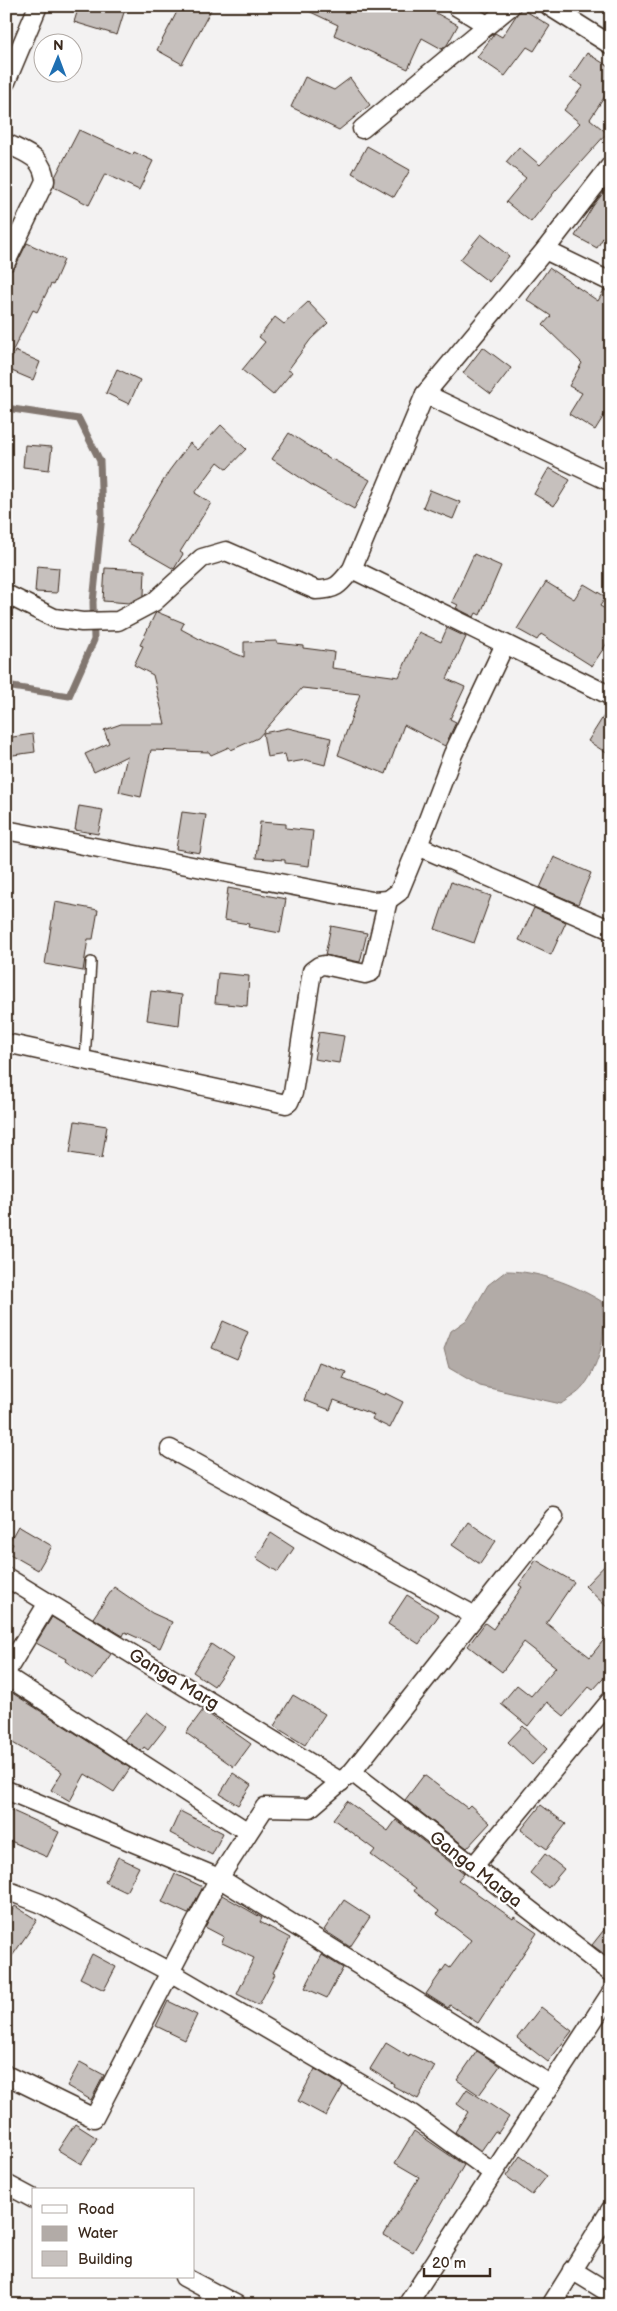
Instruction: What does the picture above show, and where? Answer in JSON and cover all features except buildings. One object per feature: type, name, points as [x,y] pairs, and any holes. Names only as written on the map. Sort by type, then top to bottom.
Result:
[{"type":"street","points":[[6,82],[38,6]]},
{"type":"street","points":[[456,6],[487,25]]},
{"type":"street","points":[[362,129],[510,6]]},
{"type":"street","points":[[549,6],[611,45]]},
{"type":"street","points":[[6,144],[39,161],[44,170],[45,181],[6,262]]},
{"type":"street","points":[[6,594],[54,618],[82,622],[118,621],[154,602],[202,558],[226,551],[316,590],[338,587],[352,569],[425,394],[544,250],[611,165]]},
{"type":"street","points":[[544,250],[611,282]]},
{"type":"street","points":[[425,394],[611,482]]},
{"type":"street","points":[[352,569],[611,696]]},
{"type":"street","points":[[6,830],[372,901],[388,900],[399,892],[453,754],[505,644]]},
{"type":"street","points":[[418,846],[611,930]]},
{"type":"street","points":[[6,1043],[283,1104],[289,1102],[293,1093],[312,971],[324,965],[365,974],[371,972],[388,900]]},
{"type":"street","points":[[170,1449],[475,1616]]},
{"type":"street","points":[[6,2075],[94,2118],[219,1878],[265,1807],[310,1808],[347,1777],[554,1517]]},
{"type":"street","name":"Ganga Marg","points":[[6,1577],[347,1777]]},
{"type":"street","points":[[6,1672],[48,1603]]},
{"type":"street","points":[[6,1676],[248,1832]]},
{"type":"street","points":[[473,1867],[611,1700]]},
{"type":"street","name":"Ganga Marga","points":[[347,1777],[473,1867],[611,1973]]},
{"type":"street","points":[[6,1790],[219,1878],[551,2085]]},
{"type":"street","points":[[6,1890],[40,1903],[170,1972],[412,2114],[493,2173]]},
{"type":"street","points":[[407,2305],[611,1993]]},
{"type":"street","points":[[6,2184],[32,2198]]},
{"type":"street","points":[[551,2305],[611,2209]]},
{"type":"street","points":[[572,2270],[611,2294]]},
{"type":"street","points":[[186,2278],[237,2305]]},
{"type":"lane","points":[[85,1060],[91,962]]},
{"type":"water","points":[[506,1271],[543,1276],[579,1289],[601,1301],[604,1323],[603,1334],[594,1368],[581,1390],[561,1404],[480,1386],[449,1368],[444,1349],[451,1331],[468,1319],[488,1285]]},
{"type":"waterway","points":[[6,408],[79,419],[100,461],[102,515],[93,602],[94,640],[69,696],[6,686]]}]
